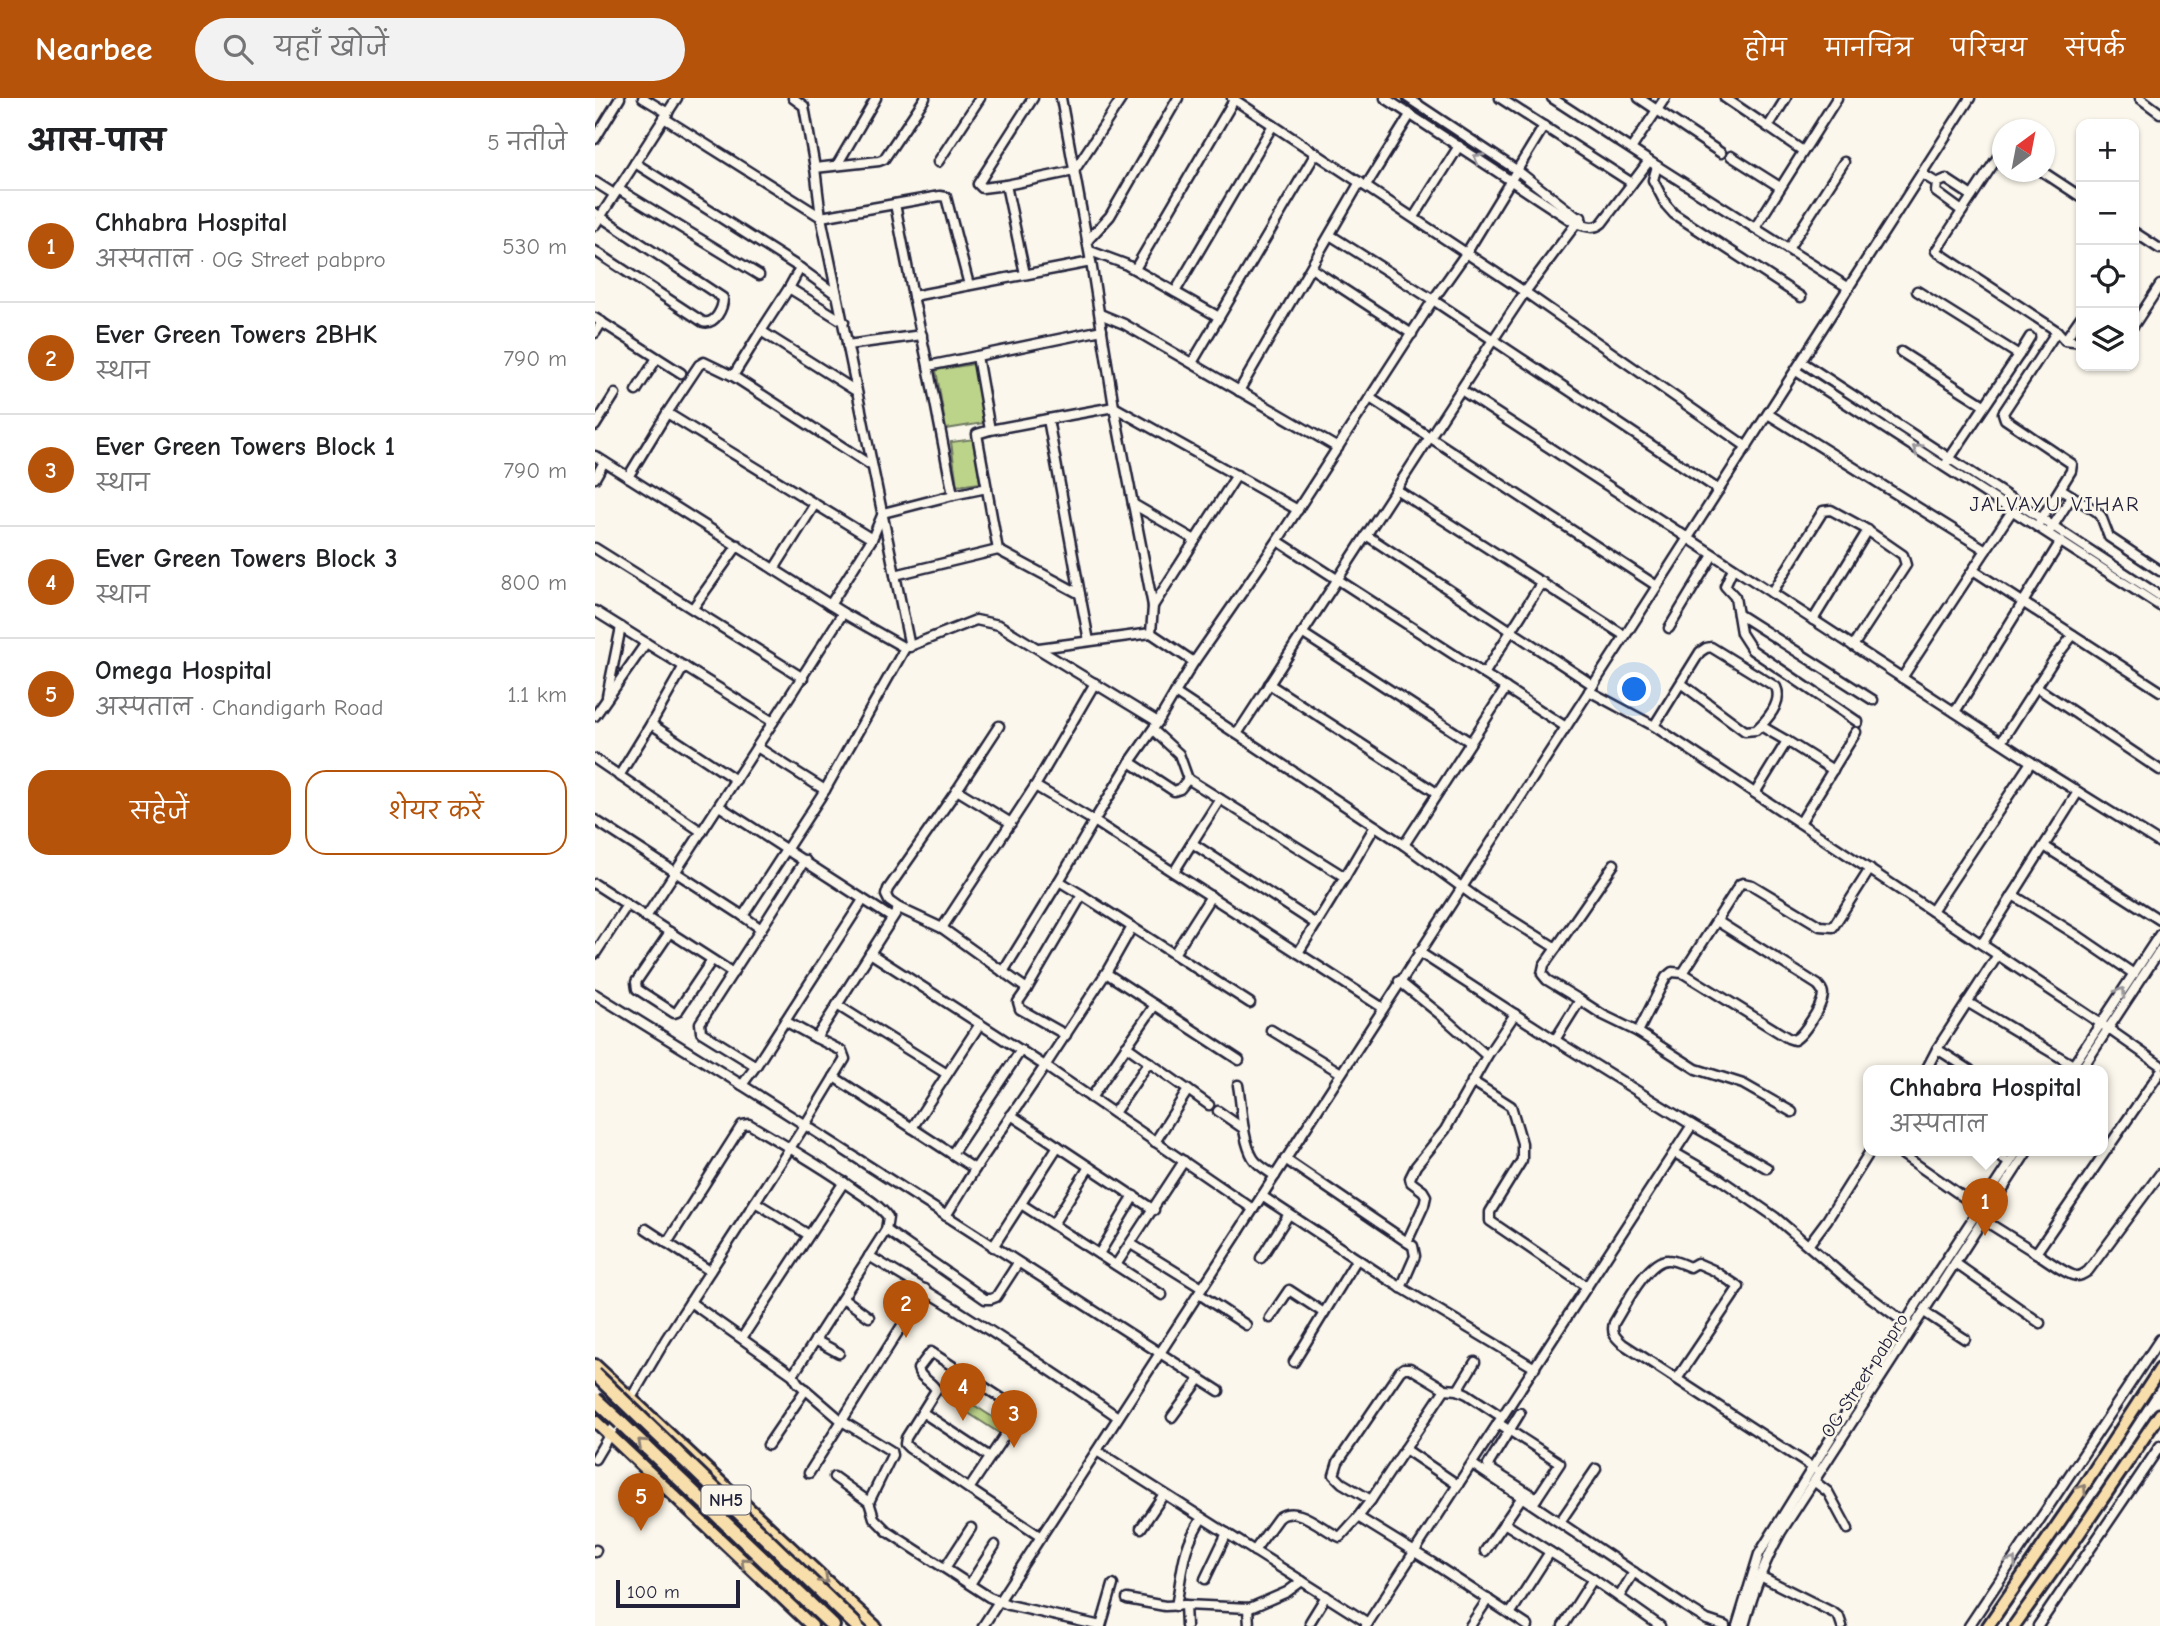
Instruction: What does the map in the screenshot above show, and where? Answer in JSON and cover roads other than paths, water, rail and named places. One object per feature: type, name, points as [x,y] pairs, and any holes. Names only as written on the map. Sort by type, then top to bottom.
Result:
[{"type":"highway","name":"NH5","points":[[595,1374],[857,1626]]},
{"type":"highway","name":"NH5","points":[[595,1399],[833,1626]]},
{"type":"main road","points":[[595,1365],[875,1626]]},
{"type":"main road","points":[[1987,1626],[2082,1489],[2160,1369]]},
{"type":"main road","points":[[2014,1626],[2160,1414]]},
{"type":"main road","points":[[595,1420],[812,1626]]},
{"type":"street","points":[[595,139],[620,98]]},
{"type":"street","points":[[643,98],[659,102],[666,116],[821,217],[946,197],[968,285]]},
{"type":"street","points":[[595,225],[598,214],[616,192],[677,98]]},
{"type":"street","points":[[793,98],[804,106],[821,217],[883,513],[907,647]]},
{"type":"street","points":[[804,106],[810,98]]},
{"type":"street","points":[[837,165],[876,98]]},
{"type":"street","points":[[815,168],[884,159],[925,98]]},
{"type":"street","points":[[938,162],[980,98]]},
{"type":"street","points":[[1033,98],[978,184],[982,188],[1074,171],[1122,98]]},
{"type":"street","points":[[1087,241],[1110,216],[1178,98]]},
{"type":"street","points":[[1385,98],[1580,222],[1597,227],[1649,161]]},
{"type":"street","points":[[1408,98],[1518,171],[1580,222]]},
{"type":"street","points":[[1500,98],[1632,183]]},
{"type":"street","points":[[1552,98],[1849,288]]},
{"type":"street","points":[[1639,98],[1780,187]]},
{"type":"street","points":[[1631,149],[1665,98]]},
{"type":"street","points":[[1768,127],[1786,98]]},
{"type":"street","points":[[1755,228],[1837,98]]},
{"type":"street","points":[[983,1626],[1688,539],[1970,98]]},
{"type":"street","points":[[2140,98],[2160,113]]},
{"type":"street","points":[[1062,99],[1090,251],[1114,407],[1153,606],[1151,634]]},
{"type":"street","points":[[1135,269],[1233,99],[1467,252],[1747,447]]},
{"type":"street","points":[[1730,99],[1803,151]]},
{"type":"street","points":[[1240,391],[1330,235],[1411,114]]},
{"type":"street","points":[[1175,292],[1273,125]]},
{"type":"street","points":[[1003,972],[1130,762],[1467,252],[1544,126]]},
{"type":"street","points":[[1414,217],[1459,146]]},
{"type":"street","points":[[1192,363],[1316,153]]},
{"type":"street","points":[[1789,249],[1844,162]]},
{"type":"street","points":[[635,163],[800,268],[837,295]]},
{"type":"street","points":[[1657,166],[1653,180],[1674,214],[1801,297]]},
{"type":"street","points":[[1992,166],[1937,249],[1938,254],[2057,331],[2066,340],[2076,341]]},
{"type":"street","points":[[1922,174],[1937,183]]},
{"type":"street","points":[[1937,183],[1946,179],[1972,196]]},
{"type":"street","points":[[2055,180],[2076,194]]},
{"type":"street","points":[[595,182],[759,275]]},
{"type":"street","points":[[1937,183],[1936,192],[1962,211]]},
{"type":"street","points":[[1006,185],[1025,274]]},
{"type":"street","points":[[895,204],[953,495]]},
{"type":"street","points":[[595,251],[703,322],[712,321],[722,304],[723,298],[598,214]]},
{"type":"street","points":[[1237,734],[1525,292],[1580,222]]},
{"type":"street","points":[[1330,235],[1433,300],[1719,490]]},
{"type":"street","points":[[2139,237],[2160,249]]},
{"type":"street","points":[[1090,251],[1135,269],[1219,317]]},
{"type":"street","points":[[913,296],[1091,262]]},
{"type":"street","points":[[733,376],[800,268]]},
{"type":"street","points":[[1311,268],[1412,334]]},
{"type":"street","points":[[2139,317],[2160,285]]},
{"type":"street","points":[[789,288],[844,323]]},
{"type":"street","points":[[1917,291],[2019,355]]},
{"type":"street","points":[[1100,314],[1124,324],[1338,448]]},
{"type":"street","points":[[595,333],[599,320],[681,373]]},
{"type":"street","points":[[2066,340],[2076,325]]},
{"type":"street","points":[[928,366],[1102,330]]},
{"type":"street","points":[[761,331],[856,391]]},
{"type":"street","points":[[2039,523],[2061,489],[2072,464],[2005,419],[2003,414],[2057,331]]},
{"type":"street","points":[[847,345],[922,335]]},
{"type":"street","points":[[1947,463],[2030,337]]},
{"type":"street","points":[[1901,352],[1984,405]]},
{"type":"street","points":[[977,356],[991,430]]},
{"type":"street","points":[[636,391],[657,358]]},
{"type":"street","points":[[628,477],[667,413],[699,365],[704,362],[733,376],[872,466]]},
{"type":"street","points":[[1801,362],[2039,523],[2160,596]]},
{"type":"street","points":[[1796,371],[1947,463],[2012,512],[2039,523]]},
{"type":"street","points":[[1461,390],[2031,762],[2160,843]]},
{"type":"street","points":[[595,426],[615,394]]},
{"type":"street","points":[[1370,398],[1657,586]]},
{"type":"street","points":[[998,550],[977,434],[1114,407],[1298,510]]},
{"type":"street","points":[[667,413],[872,539]]},
{"type":"street","points":[[1768,414],[1986,550]]},
{"type":"street","points":[[1048,419],[1089,641]]},
{"type":"street","points":[[595,456],[843,613],[907,647]]},
{"type":"street","points":[[595,478],[604,462]]},
{"type":"street","points":[[1153,606],[1237,475]]},
{"type":"street","points":[[883,513],[987,488]]},
{"type":"street","points":[[2061,489],[2101,516],[2112,540],[2160,570]]},
{"type":"street","points":[[1397,490],[1625,636]]},
{"type":"street","points":[[2050,530],[2072,496]]},
{"type":"street","points":[[774,569],[815,504]]},
{"type":"street","points":[[1133,504],[1195,540]]},
{"type":"street","points":[[1772,593],[1823,511],[1831,510],[1868,530],[1903,555],[1906,565],[1853,646]]},
{"type":"street","points":[[1902,678],[2012,512]]},
{"type":"street","points":[[830,605],[872,539],[883,513]]},
{"type":"street","points":[[1813,620],[1868,530]]},
{"type":"street","points":[[2050,530],[2061,541],[2160,606]]},
{"type":"street","points":[[1367,535],[1591,688],[1654,726],[1870,869],[2160,1065]]},
{"type":"street","points":[[1278,541],[1566,727]]},
{"type":"street","points":[[1955,712],[2061,541]]},
{"type":"street","points":[[693,608],[737,545]]},
{"type":"street","points":[[595,548],[803,678]]},
{"type":"street","points":[[894,575],[998,550],[1080,594]]},
{"type":"street","points":[[1668,628],[1713,555]]},
{"type":"street","points":[[1733,568],[1725,584],[1735,597],[1741,634],[1752,650],[1858,722]]},
{"type":"street","points":[[1973,570],[2160,691]]},
{"type":"street","points":[[1484,674],[1542,582]]},
{"type":"street","points":[[595,611],[773,722]]},
{"type":"street","points":[[646,917],[843,613]]},
{"type":"street","points":[[1738,614],[1873,700]]},
{"type":"street","points":[[743,916],[825,790],[907,647],[976,620],[999,625],[1095,683],[1155,726],[1174,748],[1188,779],[1345,877]]},
{"type":"street","points":[[606,701],[621,627]]},
{"type":"street","points":[[1302,633],[1470,742]]},
{"type":"street","points":[[1039,648],[1151,634],[1194,662]]},
{"type":"street","points":[[2001,742],[2073,635]]},
{"type":"street","points":[[595,716],[646,643]]},
{"type":"street","points":[[1654,726],[1700,652],[1706,648],[1711,647],[1776,687],[1779,694],[1761,726],[1756,730],[1745,730],[1682,684]]},
{"type":"street","points":[[619,776],[684,666]]},
{"type":"street","points":[[941,928],[1035,786],[1095,683]]},
{"type":"street","points":[[1269,684],[1437,793]]},
{"type":"street","points":[[2036,687],[2160,770]]},
{"type":"street","points":[[1404,845],[1506,688]]},
{"type":"street","points":[[1175,693],[1404,845],[1461,887],[1556,948]]},
{"type":"street","points":[[651,724],[736,780]]},
{"type":"street","points":[[999,726],[888,888],[886,895],[889,901],[899,908],[941,928],[1027,989]]},
{"type":"street","points":[[1761,726],[1833,770]]},
{"type":"street","points":[[1800,823],[1856,732]]},
{"type":"street","points":[[1755,793],[1787,741]]},
{"type":"street","points":[[757,747],[825,790]]},
{"type":"street","points":[[595,759],[702,832]]},
{"type":"street","points":[[1130,762],[1174,791],[1181,789],[1188,779]]},
{"type":"street","points":[[1932,911],[2031,762]]},
{"type":"street","points":[[1035,786],[1383,1007]]},
{"type":"street","points":[[957,790],[1011,824]]},
{"type":"street","points":[[1982,944],[2078,792]]},
{"type":"street","points":[[1174,872],[1220,799]]},
{"type":"street","points":[[719,806],[893,918]]},
{"type":"street","points":[[595,820],[761,929]]},
{"type":"street","points":[[1298,953],[1375,826]]},
{"type":"street","points":[[1192,843],[1315,924]]},
{"type":"street","points":[[2044,846],[2160,920]]},
{"type":"street","points":[[755,1066],[701,1032],[700,1023],[805,860]]},
{"type":"street","points":[[1614,864],[1556,948],[1542,974],[1547,980],[1603,1015],[1638,1032],[1696,1069],[1743,1084],[1793,1112]]},
{"type":"street","points":[[1683,973],[1743,883],[1752,885],[1821,926],[1833,927],[1870,869]]},
{"type":"street","points":[[1059,881],[1250,1003]]},
{"type":"street","points":[[595,884],[733,973]]},
{"type":"street","points":[[1066,1035],[1020,1009],[1018,1002],[1082,895]]},
{"type":"street","points":[[2013,895],[2134,974]]},
{"type":"street","points":[[1174,954],[1211,896]]},
{"type":"street","points":[[742,1085],[863,900]]},
{"type":"street","points":[[595,954],[627,905]]},
{"type":"street","points":[[816,1038],[899,908]]},
{"type":"street","points":[[1638,1032],[1666,976],[1672,972],[1683,973],[1788,1038],[1794,1040],[1804,1032],[1820,1003],[1822,989],[1717,921]]},
{"type":"street","points":[[946,1216],[1106,973],[1132,927]]},
{"type":"street","points":[[670,932],[636,982],[637,989],[674,1013],[677,1012],[712,960]]},
{"type":"street","points":[[2077,1065],[2100,1023],[2160,934]]},
{"type":"street","points":[[2078,1065],[2109,1029],[2160,950]]},
{"type":"street","points":[[1419,952],[1555,1041],[1767,1168]]},
{"type":"street","points":[[870,953],[1045,1066],[1253,1209]]},
{"type":"street","points":[[1929,1065],[1998,955]]},
{"type":"street","points":[[1106,973],[1239,1060]]},
{"type":"street","points":[[1399,982],[1443,1016],[1487,1056]]},
{"type":"street","points":[[595,994],[805,1125],[1219,1391]]},
{"type":"street","points":[[1555,1041],[1580,1000]]},
{"type":"street","points":[[1967,1002],[2070,1065]]},
{"type":"street","points":[[837,1005],[947,1074]]},
{"type":"street","points":[[1091,1098],[1155,1005]]},
{"type":"street","points":[[1407,1242],[1426,1196],[1410,1178],[1445,1130],[1487,1056],[1515,1014]]},
{"type":"street","points":[[595,1459],[666,1339],[805,1125],[845,1056],[842,1051],[785,1021]]},
{"type":"street","points":[[912,1128],[980,1024]]},
{"type":"street","points":[[1271,1030],[1341,1073]]},
{"type":"street","points":[[1126,1046],[1209,1105]]},
{"type":"street","points":[[1937,1049],[1962,1065]]},
{"type":"street","points":[[953,1154],[1021,1050]]},
{"type":"street","points":[[1114,1114],[1149,1062]]},
{"type":"street","points":[[2108,1148],[2160,1072]]},
{"type":"street","points":[[835,1077],[975,1169]]},
{"type":"street","points":[[1472,1081],[1511,1106],[1522,1143],[1522,1160],[1490,1212],[1490,1221],[1587,1287]]},
{"type":"street","points":[[1238,1085],[1244,1129],[1255,1161],[1275,1176]]},
{"type":"street","points":[[1155,1142],[1188,1090]]},
{"type":"street","points":[[1218,1111],[1244,1129]]},
{"type":"street","points":[[1011,1115],[1154,1210]]},
{"type":"street","points":[[667,1242],[742,1125],[749,1124],[790,1148],[883,1210],[888,1217],[886,1230],[793,1375]]},
{"type":"street","points":[[1097,1451],[1367,1624],[1692,1125]]},
{"type":"street","points":[[993,1247],[1059,1146]]},
{"type":"street","points":[[1675,1153],[1751,1200],[1809,1244],[1853,1284],[1910,1326]]},
{"type":"street","points":[[1809,1244],[1867,1156]]},
{"type":"street","points":[[1905,1156],[1979,1208]]},
{"type":"street","points":[[1999,1156],[2009,1163]]},
{"type":"street","name":"OG Street pabpro","points":[[1744,1626],[1760,1576],[1781,1532],[1815,1482],[1979,1208],[2014,1156]]},
{"type":"street","name":"OG Street pabpro","points":[[1737,1626],[1759,1553],[1812,1467],[1910,1326],[1924,1312],[2024,1156]]},
{"type":"street","points":[[2036,1253],[2102,1156]]},
{"type":"street","points":[[1285,1160],[1413,1246],[1415,1256],[1401,1288]]},
{"type":"street","points":[[1116,1265],[1184,1161]]},
{"type":"street","points":[[1053,1224],[1089,1167]]},
{"type":"street","points":[[1982,1219],[2069,1273],[2082,1275],[2088,1271],[2160,1174]]},
{"type":"street","points":[[742,1338],[843,1182]]},
{"type":"street","points":[[1098,1254],[1134,1196]]},
{"type":"street","points":[[1262,1196],[1401,1288],[1535,1368]]},
{"type":"street","points":[[755,1202],[809,1235]]},
{"type":"street","points":[[1021,1204],[1162,1295]]},
{"type":"street","points":[[1261,1258],[1289,1214]]},
{"type":"street","points":[[646,1229],[710,1271]]},
{"type":"street","points":[[886,1230],[985,1299],[996,1297],[1019,1263]]},
{"type":"street","points":[[1131,1244],[1246,1325]]},
{"type":"street","points":[[869,1256],[1027,1353],[1118,1418]]},
{"type":"street","points":[[1294,1362],[1357,1259]]},
{"type":"street","points":[[1677,1379],[1739,1287],[1697,1263],[1690,1267],[1667,1260],[1650,1268],[1614,1323],[1612,1329],[1615,1337],[1623,1344],[1812,1467],[1821,1472]]},
{"type":"street","points":[[1955,1263],[2040,1323]]},
{"type":"street","points":[[809,1473],[925,1289]]},
{"type":"street","points":[[1270,1318],[1289,1290],[1324,1313]]},
{"type":"street","points":[[843,1298],[869,1317]]},
{"type":"street","points":[[690,1302],[793,1375],[798,1383],[842,1421],[891,1451],[892,1455],[869,1502]]},
{"type":"street","points":[[1924,1312],[1965,1339]]},
{"type":"street","points":[[1987,1626],[1971,1622],[2160,1339]]},
{"type":"street","points":[[815,1340],[839,1353]]},
{"type":"street","points":[[969,1489],[1021,1410],[932,1352],[918,1369],[920,1375],[934,1385],[936,1390],[906,1438],[905,1444],[909,1448],[969,1489],[1041,1537]]},
{"type":"street","points":[[1458,1390],[1475,1362]]},
{"type":"street","points":[[1371,1500],[1336,1478],[1334,1471],[1400,1371],[1410,1368],[1445,1389],[1467,1394],[1509,1430],[1560,1463],[1535,1501]]},
{"type":"street","points":[[1173,1417],[1200,1379]]},
{"type":"street","points":[[768,1445],[806,1389]]},
{"type":"street","points":[[1254,1551],[1283,1514],[1289,1513],[1301,1515],[1340,1538],[1371,1500],[1445,1389]]},
{"type":"street","points":[[922,1412],[990,1457]]},
{"type":"street","points":[[1520,1413],[1488,1465],[1490,1469],[1560,1522],[1705,1623],[1724,1626]]},
{"type":"street","points":[[2038,1626],[2160,1446]]},
{"type":"street","points":[[1405,1449],[1458,1485]]},
{"type":"street","points":[[1472,1464],[1522,1497],[1535,1501]]},
{"type":"street","points":[[1560,1522],[1596,1469]]},
{"type":"street","points":[[834,1477],[869,1502],[874,1518],[887,1531],[998,1601],[1101,1626],[1113,1585]]},
{"type":"street","points":[[1815,1482],[1828,1492],[1848,1529]]},
{"type":"street","points":[[1141,1528],[1164,1494]]},
{"type":"street","points":[[1485,1551],[1522,1497]]},
{"type":"street","points":[[1358,1517],[1415,1551],[1528,1626]]},
{"type":"street","points":[[1186,1626],[1181,1605],[1184,1555],[1202,1518]]},
{"type":"street","points":[[1504,1522],[1619,1597],[1649,1623],[1660,1626]]},
{"type":"street","points":[[945,1567],[971,1528]]},
{"type":"street","points":[[1205,1579],[1227,1533]]},
{"type":"street","points":[[970,1584],[995,1545]]},
{"type":"street","points":[[1510,1614],[1550,1552]]},
{"type":"street","points":[[1619,1597],[1634,1572]]},
{"type":"street","points":[[1760,1576],[1834,1613],[1839,1617],[1842,1626]]},
{"type":"street","points":[[1563,1626],[1593,1580]]},
{"type":"street","points":[[1127,1599],[1165,1606],[1248,1608],[1287,1592],[1301,1581]]},
{"type":"street","points":[[1310,1622],[1326,1596]]},
{"type":"street","points":[[1470,1626],[1488,1599]]},
{"type":"street","points":[[1248,1608],[1249,1626]]},
{"type":"place","name":"Chhabra Hospital","points":[[1985,1236]]},
{"type":"place","name":"Ever Green Towers 2BHK","points":[[906,1338]]},
{"type":"place","name":"Ever Green Towers Block 3","points":[[963,1421]]},
{"type":"place","name":"Ever Green Towers Block 1","points":[[1014,1448]]},
{"type":"place","name":"Omega Hospital","points":[[641,1531]]},
{"type":"district","name":"JALVAYU VIHAR","points":[[2055,504]]}]
